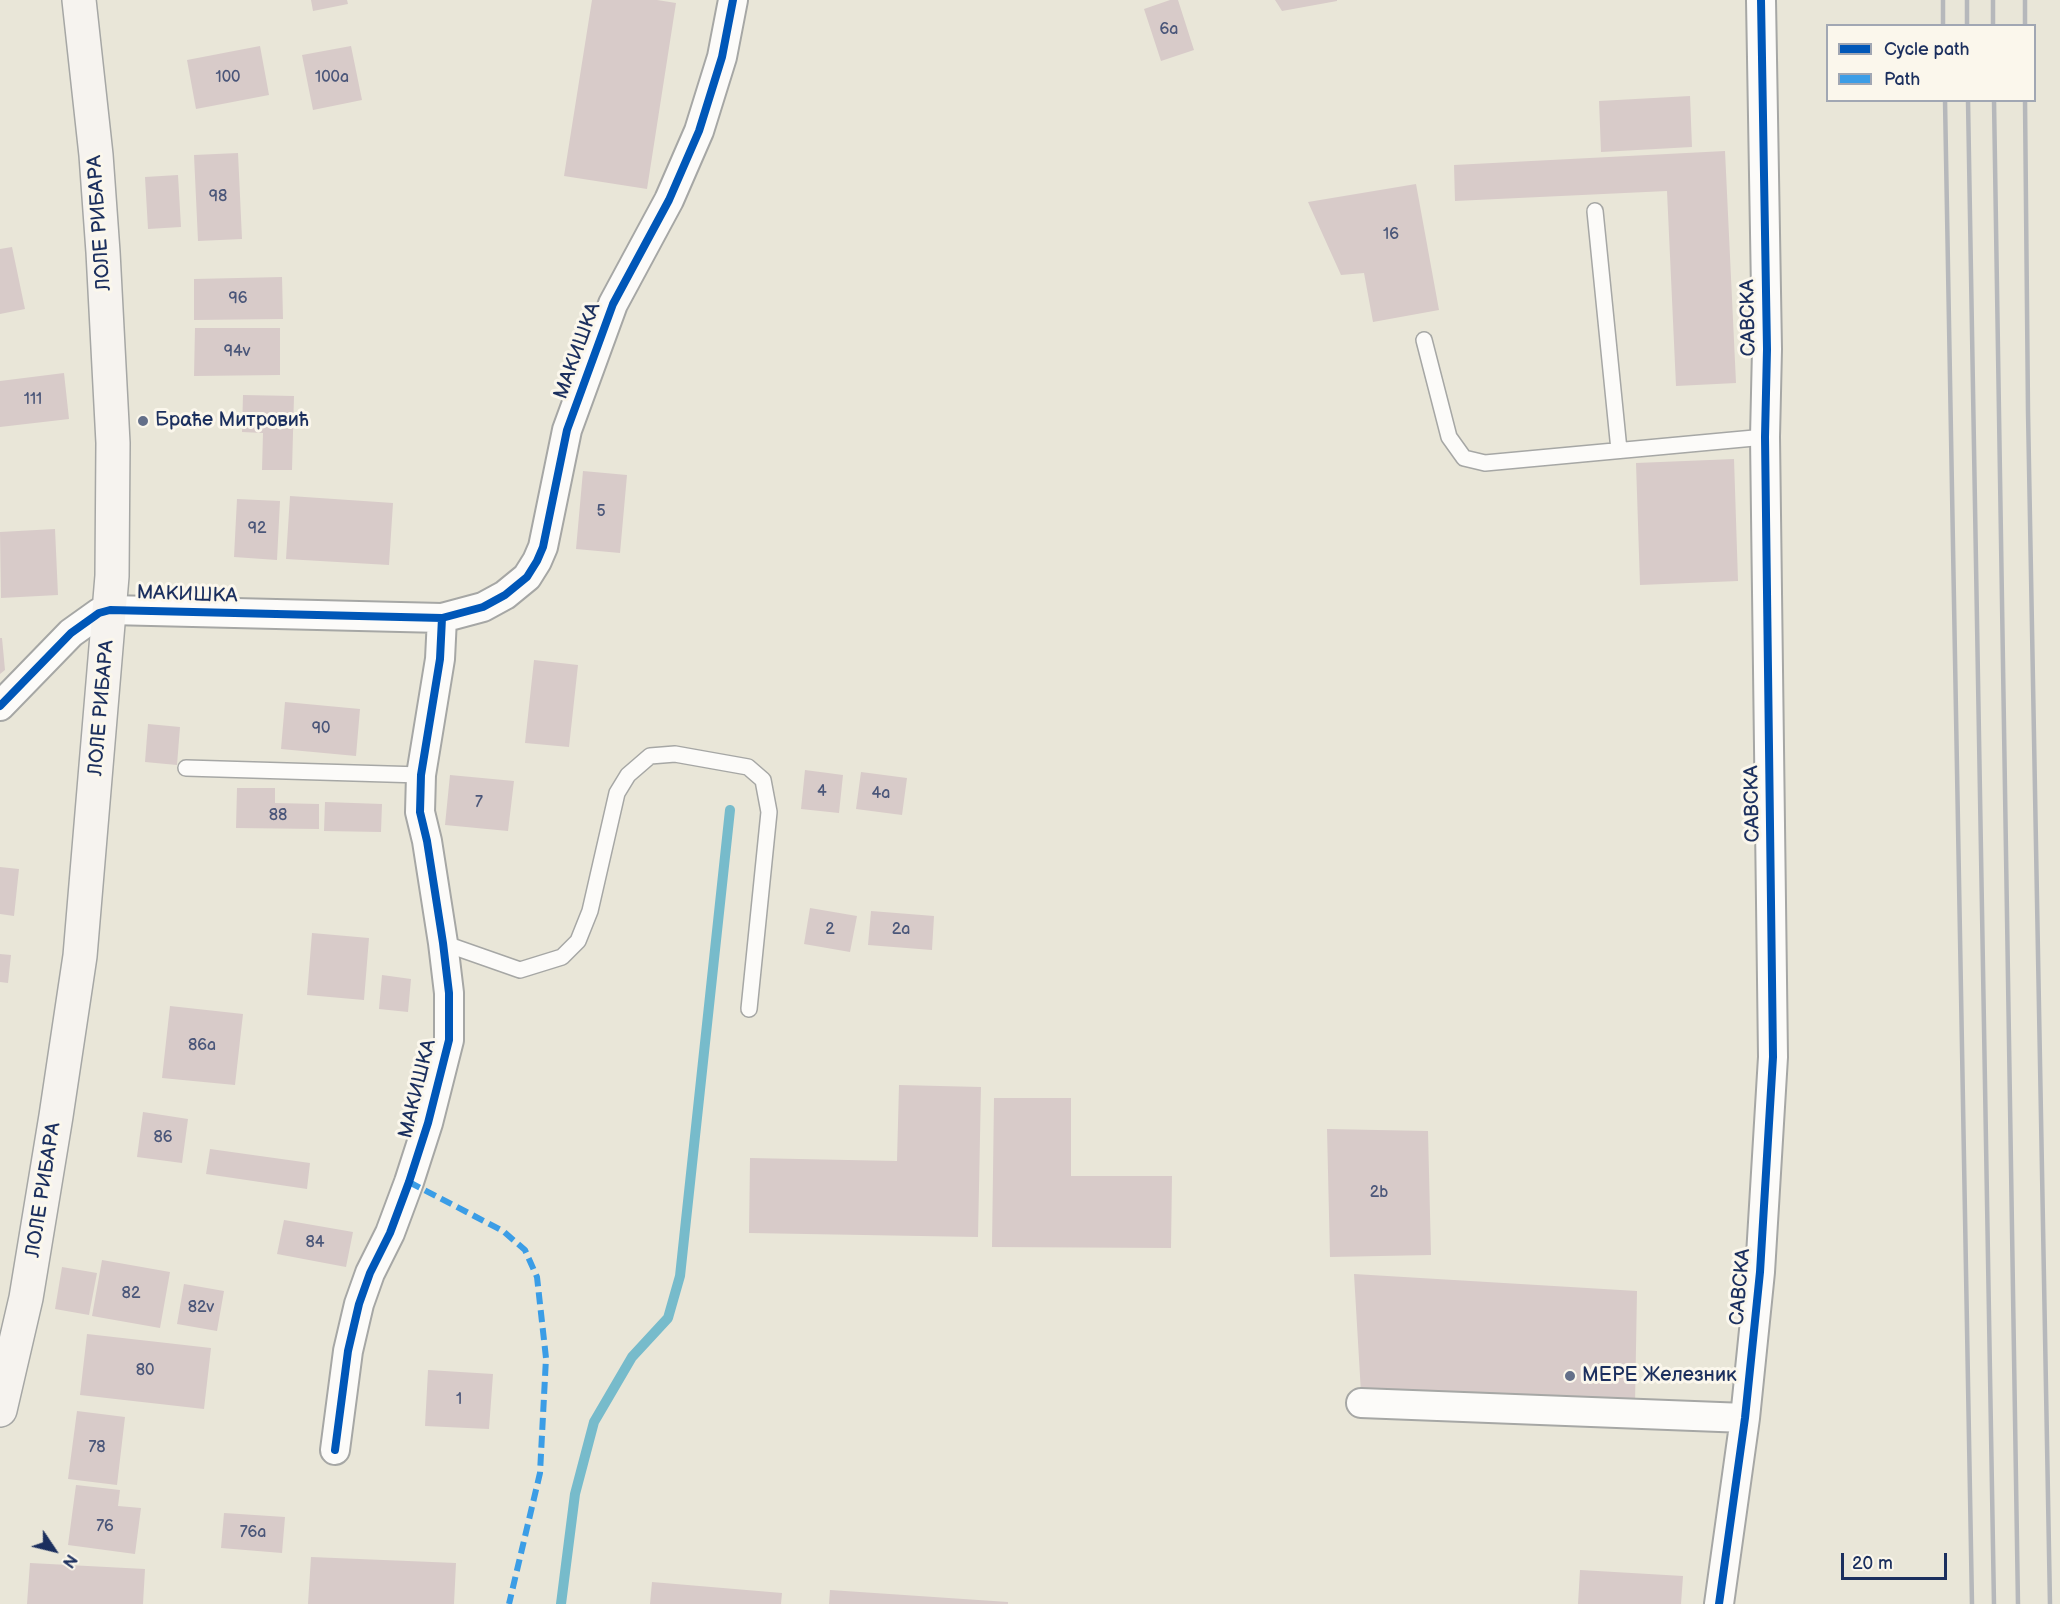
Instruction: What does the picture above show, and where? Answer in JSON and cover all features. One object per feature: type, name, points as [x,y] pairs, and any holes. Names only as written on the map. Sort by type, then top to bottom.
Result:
[{"type":"main road","name":"ЛОЛЕ РИБАРА","points":[[0,1410],[26,1298],[80,956],[110,610],[113,443],[96,155],[79,0]]},
{"type":"street","name":"МАКИШКА","points":[[110,610],[442,618],[483,608],[505,595],[527,577],[543,547],[567,430],[612,304],[669,200],[699,131],[722,57],[733,0]]},
{"type":"street","name":"САВСКА","points":[[1719,1604],[1745,1418],[1760,1272],[1773,1057],[1765,436],[1767,349],[1761,0]]},
{"type":"street","points":[[0,706],[71,633],[99,613],[110,610]]},
{"type":"street","name":"МАКИШКА","points":[[335,1450],[348,1351],[359,1304],[409,1182],[428,1123],[449,1040],[450,993],[427,841],[420,812],[421,775],[441,659],[442,618]]},
{"type":"street","points":[[1361,1403],[1745,1418]]},
{"type":"lane","points":[[1595,211],[1619,450]]},
{"type":"lane","points":[[1424,340],[1449,437],[1464,458],[1485,463],[1765,436]]},
{"type":"lane","points":[[443,943],[520,970],[562,957],[578,941],[590,911],[617,793],[628,775],[650,756],[675,754],[748,767],[763,780],[769,812],[749,1009]]},
{"type":"lane","points":[[186,768],[421,775]]},
{"type":"building","points":[[311,0],[347,0],[348,4],[313,11]]},
{"type":"building","points":[[592,0],[657,0],[676,3],[647,189],[564,176]]},
{"type":"building","points":[[1170,0],[1178,0],[1194,50],[1161,61],[1144,9]]},
{"type":"building","points":[[1275,0],[1337,0],[1337,1],[1282,11]]},
{"type":"building","points":[[260,46],[269,95],[196,109],[187,60]]},
{"type":"building","points":[[351,46],[362,100],[313,110],[302,55]]},
{"type":"building","points":[[1690,96],[1692,147],[1601,152],[1599,101]]},
{"type":"building","points":[[1725,151],[1736,383],[1676,386],[1667,191],[1455,201],[1454,165]]},
{"type":"building","points":[[238,153],[242,239],[198,241],[194,155]]},
{"type":"building","points":[[178,175],[181,227],[148,229],[145,177]]},
{"type":"building","points":[[1416,184],[1439,310],[1373,322],[1364,273],[1341,275],[1308,202]]},
{"type":"building","points":[[12,247],[25,309],[0,314],[0,249]]},
{"type":"building","points":[[282,277],[283,319],[194,320],[194,279]]},
{"type":"building","points":[[195,328],[280,328],[280,375],[194,376]]},
{"type":"building","points":[[64,373],[69,419],[0,427],[0,381]]},
{"type":"building","points":[[243,395],[294,396],[292,470],[262,470],[263,433],[242,432]]},
{"type":"building","points":[[1734,459],[1738,581],[1640,585],[1636,463]]},
{"type":"building","points":[[583,471],[627,475],[620,553],[576,549]]},
{"type":"building","points":[[290,496],[393,503],[389,565],[286,559]]},
{"type":"building","points":[[237,499],[280,501],[277,560],[234,557]]},
{"type":"building","points":[[55,529],[58,595],[1,598],[0,532]]},
{"type":"building","points":[[0,638],[2,638],[5,670],[0,674]]},
{"type":"building","points":[[534,660],[578,665],[569,747],[525,743]]},
{"type":"building","points":[[285,702],[360,709],[356,756],[281,749]]},
{"type":"building","points":[[148,724],[180,727],[177,765],[145,762]]},
{"type":"building","points":[[805,770],[843,775],[839,813],[801,809]]},
{"type":"building","points":[[861,772],[907,778],[902,815],[856,809]]},
{"type":"building","points":[[450,775],[514,781],[508,831],[445,825]]},
{"type":"building","points":[[237,788],[275,788],[275,803],[319,804],[319,829],[236,828]]},
{"type":"building","points":[[325,802],[382,804],[381,832],[324,831]]},
{"type":"building","points":[[0,867],[19,869],[14,916],[0,914]]},
{"type":"building","points":[[810,908],[857,916],[850,952],[804,944]]},
{"type":"building","points":[[871,911],[934,916],[932,950],[868,945]]},
{"type":"building","points":[[312,933],[369,938],[364,1000],[307,995]]},
{"type":"building","points":[[0,954],[11,955],[8,983],[0,982]]},
{"type":"building","points":[[382,975],[411,979],[408,1012],[379,1009]]},
{"type":"building","points":[[170,1006],[243,1014],[235,1085],[162,1078]]},
{"type":"building","points":[[899,1085],[981,1087],[978,1237],[749,1233],[750,1158],[897,1161]]},
{"type":"building","points":[[994,1098],[1071,1098],[1071,1176],[1172,1176],[1171,1248],[992,1247]]},
{"type":"building","points":[[143,1112],[188,1119],[182,1163],[137,1157]]},
{"type":"building","points":[[1327,1129],[1428,1131],[1431,1255],[1330,1257]]},
{"type":"building","points":[[210,1149],[310,1163],[307,1189],[206,1174]]},
{"type":"building","points":[[284,1220],[353,1232],[346,1267],[277,1254]]},
{"type":"building","points":[[102,1260],[170,1272],[160,1328],[92,1316]]},
{"type":"building","points":[[62,1267],[97,1273],[89,1315],[55,1309]]},
{"type":"building","points":[[1354,1274],[1637,1291],[1635,1405],[1361,1393]]},
{"type":"building","points":[[184,1284],[224,1291],[217,1331],[177,1324]]},
{"type":"building","points":[[87,1334],[211,1348],[204,1409],[80,1395]]},
{"type":"building","points":[[428,1370],[493,1374],[489,1429],[425,1426]]},
{"type":"building","points":[[77,1411],[125,1417],[117,1485],[68,1479]]},
{"type":"building","points":[[76,1485],[120,1490],[118,1506],[141,1508],[135,1554],[68,1545]]},
{"type":"building","points":[[224,1513],[285,1517],[282,1553],[221,1548]]},
{"type":"building","points":[[311,1557],[456,1563],[454,1604],[308,1604]]},
{"type":"building","points":[[30,1563],[145,1569],[143,1604],[27,1604]]},
{"type":"building","points":[[1580,1570],[1683,1576],[1681,1604],[1578,1604]]},
{"type":"building","points":[[652,1582],[782,1593],[781,1604],[650,1604]]},
{"type":"building","points":[[830,1590],[1008,1602],[1008,1604],[829,1604]]},
{"type":"waterway","points":[[561,1604],[575,1494],[594,1422],[632,1357],[668,1318],[680,1276],[730,810]]},
{"type":"railway","points":[[1943,0],[1943,24]]},
{"type":"railway","points":[[1967,0],[1967,24]]},
{"type":"railway","points":[[1993,0],[1993,24]]},
{"type":"railway","points":[[2025,0],[2025,24]]},
{"type":"railway","points":[[1945,102],[1972,1604]]},
{"type":"railway","points":[[1968,102],[1994,1604]]},
{"type":"railway","points":[[1994,102],[2018,1604]]},
{"type":"railway","points":[[2025,102],[2028,411],[2050,1604]]},
{"type":"marked path","points":[[409,1182],[503,1231],[525,1250],[537,1277],[546,1358],[540,1473],[509,1604]]},
{"type":"cycle path","points":[[0,706],[71,633],[99,613],[110,610],[442,618],[483,607],[505,595],[527,577],[543,547],[567,430],[613,304],[669,200],[699,131],[722,57],[733,0]]},
{"type":"cycle path","points":[[1719,1604],[1745,1418],[1760,1272],[1773,1057],[1765,437],[1767,349],[1761,0]]},
{"type":"cycle path","points":[[335,1450],[348,1351],[359,1304],[409,1182],[428,1123],[449,1040],[449,993],[443,943],[427,841],[420,812],[421,775],[440,659],[442,618]]},
{"type":"place","name":"Браће Митровић","points":[[143,421]]},
{"type":"place","name":"МЕРЕ Железник","points":[[1570,1376]]}]
